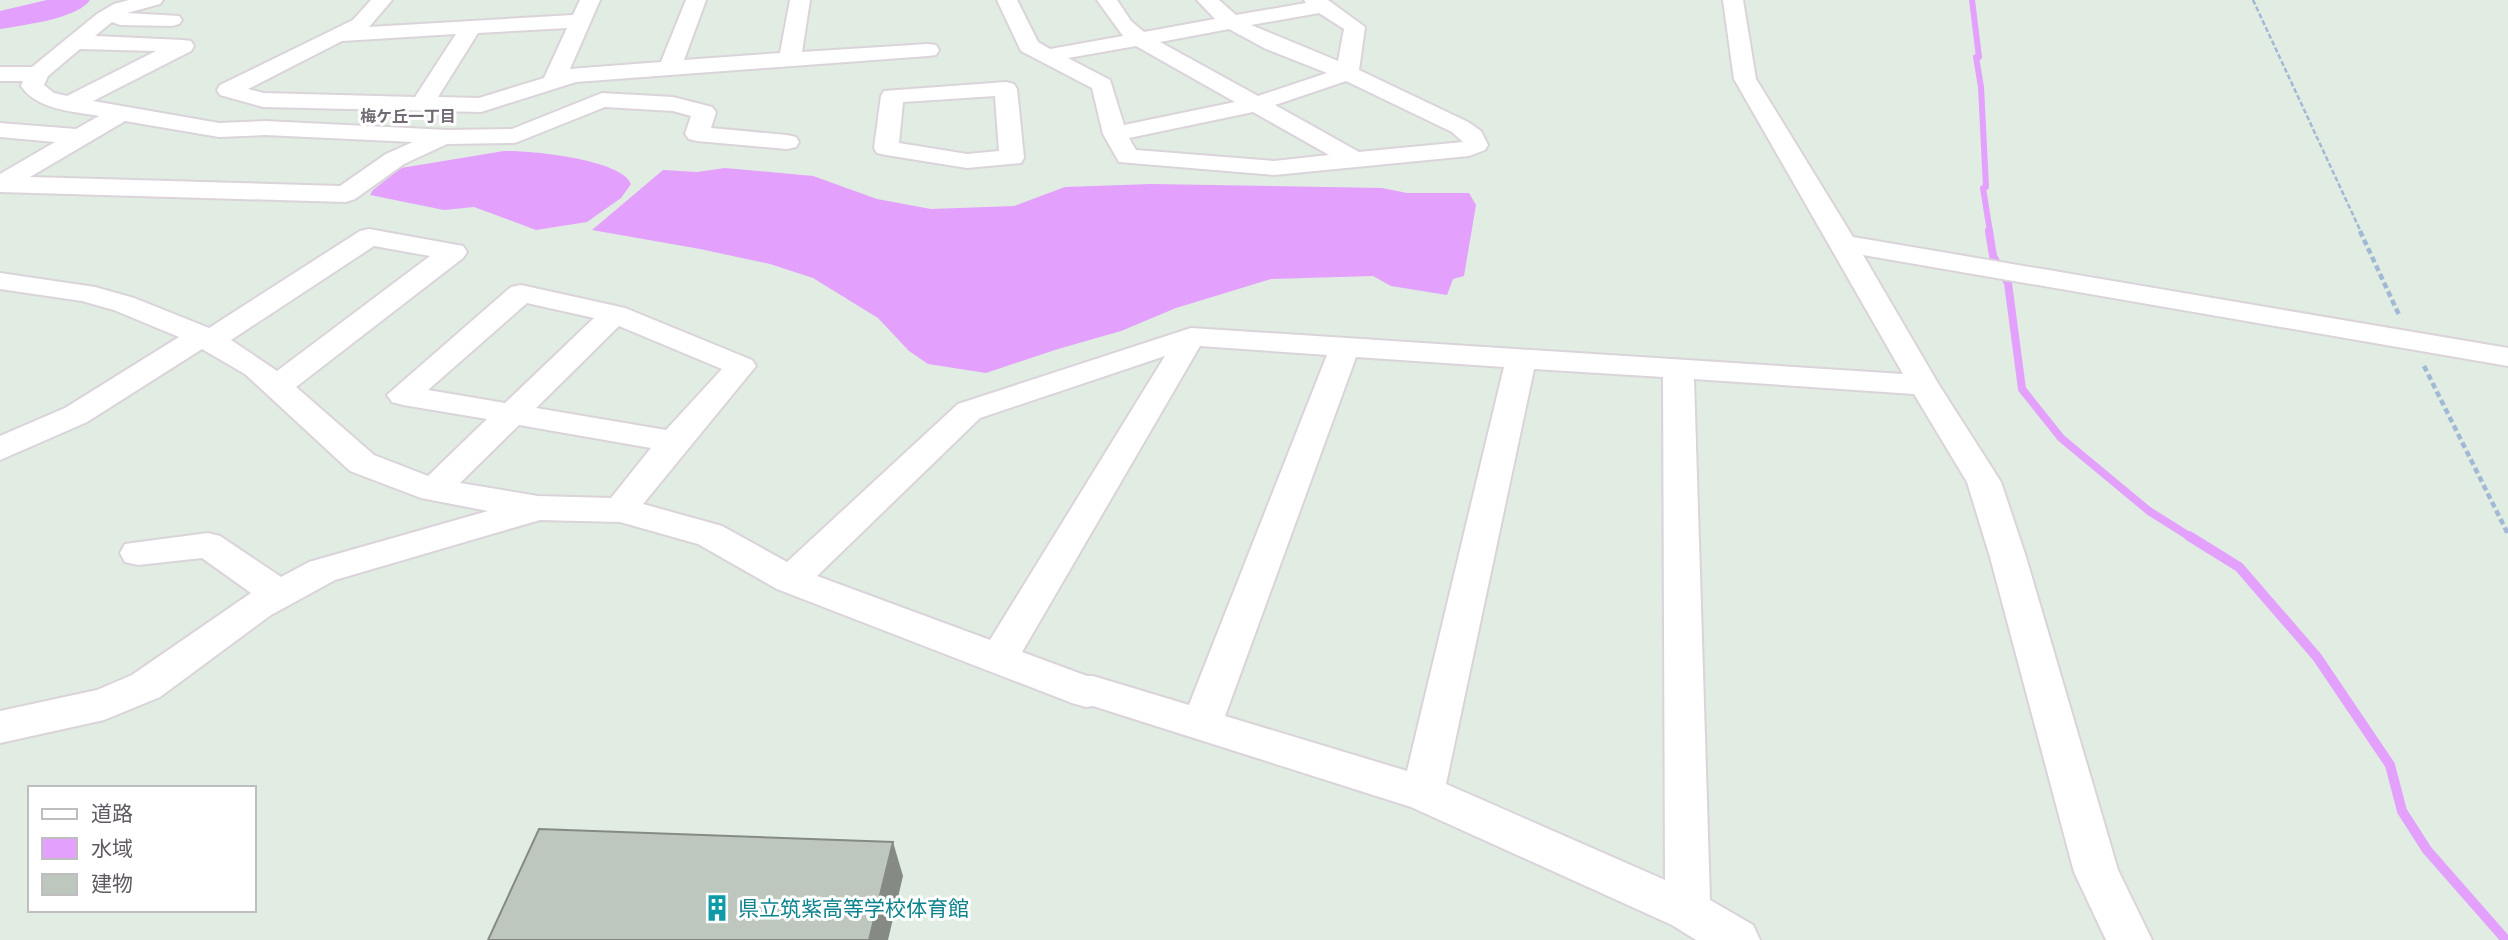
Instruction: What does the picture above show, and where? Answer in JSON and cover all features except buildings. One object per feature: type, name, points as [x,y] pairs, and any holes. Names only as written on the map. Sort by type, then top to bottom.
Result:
[{"type":"street","points":[[153,0],[121,8],[104,18],[38,73],[32,86],[46,98],[70,104],[219,130],[265,128],[455,137],[515,136],[602,100],[673,104],[704,112],[697,134],[787,142]]},
{"type":"street","points":[[382,0],[360,24],[228,90],[263,100],[481,105],[572,76]]},
{"type":"street","points":[[590,0],[555,77],[789,59],[929,40],[929,93]]},
{"type":"street","points":[[670,68],[696,0]]},
{"type":"street","points":[[789,59],[800,0]]},
{"type":"street","points":[[1007,0],[1029,46],[1102,85],[1115,134],[1128,157],[1274,168],[1469,149],[1476,145],[1476,141],[1460,127],[1347,73],[1277,46],[1232,22],[1207,0]]},
{"type":"street","points":[[1107,0],[1123,25],[1138,38],[1357,161]]},
{"type":"street","points":[[1733,0],[1745,79],[1924,385],[1984,482],[2008,557],[2096,872],[2129,940]]},
{"type":"street","points":[[1050,55],[1232,22],[1318,3],[1355,27],[1347,73]]},
{"type":"street","points":[[104,18],[172,20]]},
{"type":"street","points":[[337,35],[579,21]]},
{"type":"street","points":[[424,102],[470,29]]},
{"type":"street","points":[[70,104],[183,46],[74,42]]},
{"type":"street","points":[[0,74],[11,76],[38,73]]},
{"type":"street","points":[[1115,134],[1257,104],[1347,73]]},
{"type":"street","points":[[1006,89],[1012,158],[967,161],[886,148],[892,96],[929,93],[1006,89]]},
{"type":"street","points":[[1,184],[346,194],[395,159],[455,137],[481,105]]},
{"type":"street","points":[[1,184],[121,113]]},
{"type":"street","points":[[0,131],[81,137]]},
{"type":"street","points":[[0,449],[76,415],[206,339],[369,237],[453,252],[276,387]]},
{"type":"street","points":[[1843,243],[2508,357]]},
{"type":"street","points":[[0,281],[85,293],[124,304],[206,339],[256,368],[362,463],[433,490],[538,508],[620,510],[668,521],[710,535],[790,580],[1086,692],[1093,691],[1423,793],[1688,911],[1737,940]]},
{"type":"street","points":[[620,510],[674,442],[741,366],[615,314],[521,293],[404,395],[674,442]]},
{"type":"street","points":[[433,490],[615,314]]},
{"type":"street","points":[[790,580],[969,411],[1191,337],[1924,385]]},
{"type":"street","points":[[998,659],[1191,337]]},
{"type":"street","points":[[1202,724],[1345,346]]},
{"type":"street","points":[[1423,793],[1521,357]]},
{"type":"street","points":[[1678,368],[1688,911]]},
{"type":"street","points":[[0,727],[104,704],[146,686],[258,605],[322,571],[538,508]]},
{"type":"street","points":[[138,553],[208,545],[279,594]]},
{"type":"path","points":[[2253,0],[2410,340],[2508,534]]},
{"type":"water","points":[[504,151],[552,154],[593,162],[624,175],[631,184],[621,198],[587,222],[536,230],[474,207],[444,210],[370,195],[401,168]]},
{"type":"water","points":[[725,168],[813,176],[877,199],[931,209],[1014,206],[1065,187],[1151,184],[1382,188],[1407,193],[1469,193],[1476,205],[1464,276],[1453,279],[1447,295],[1391,286],[1373,276],[1271,279],[1176,308],[1121,331],[986,373],[928,364],[909,351],[878,318],[813,278],[770,264],[592,230],[663,170],[697,172]]},
{"type":"waterway","points":[[0,20],[49,10],[75,0]]},
{"type":"waterway","points":[[1972,0],[1981,87],[1986,187],[1983,188],[1990,232]]},
{"type":"waterway","points":[[1989,231],[1993,256],[2008,283],[2022,389],[2061,438],[2149,511],[2192,538]]},
{"type":"waterway","points":[[2189,536],[2239,567],[2317,657],[2390,765],[2402,811],[2427,850],[2506,940]]},
{"type":"place","name":"県立筑紫高等学校体育館","points":[[717,908]]},
{"type":"district","name":"梅ケ丘一丁目","points":[[408,116]]}]
